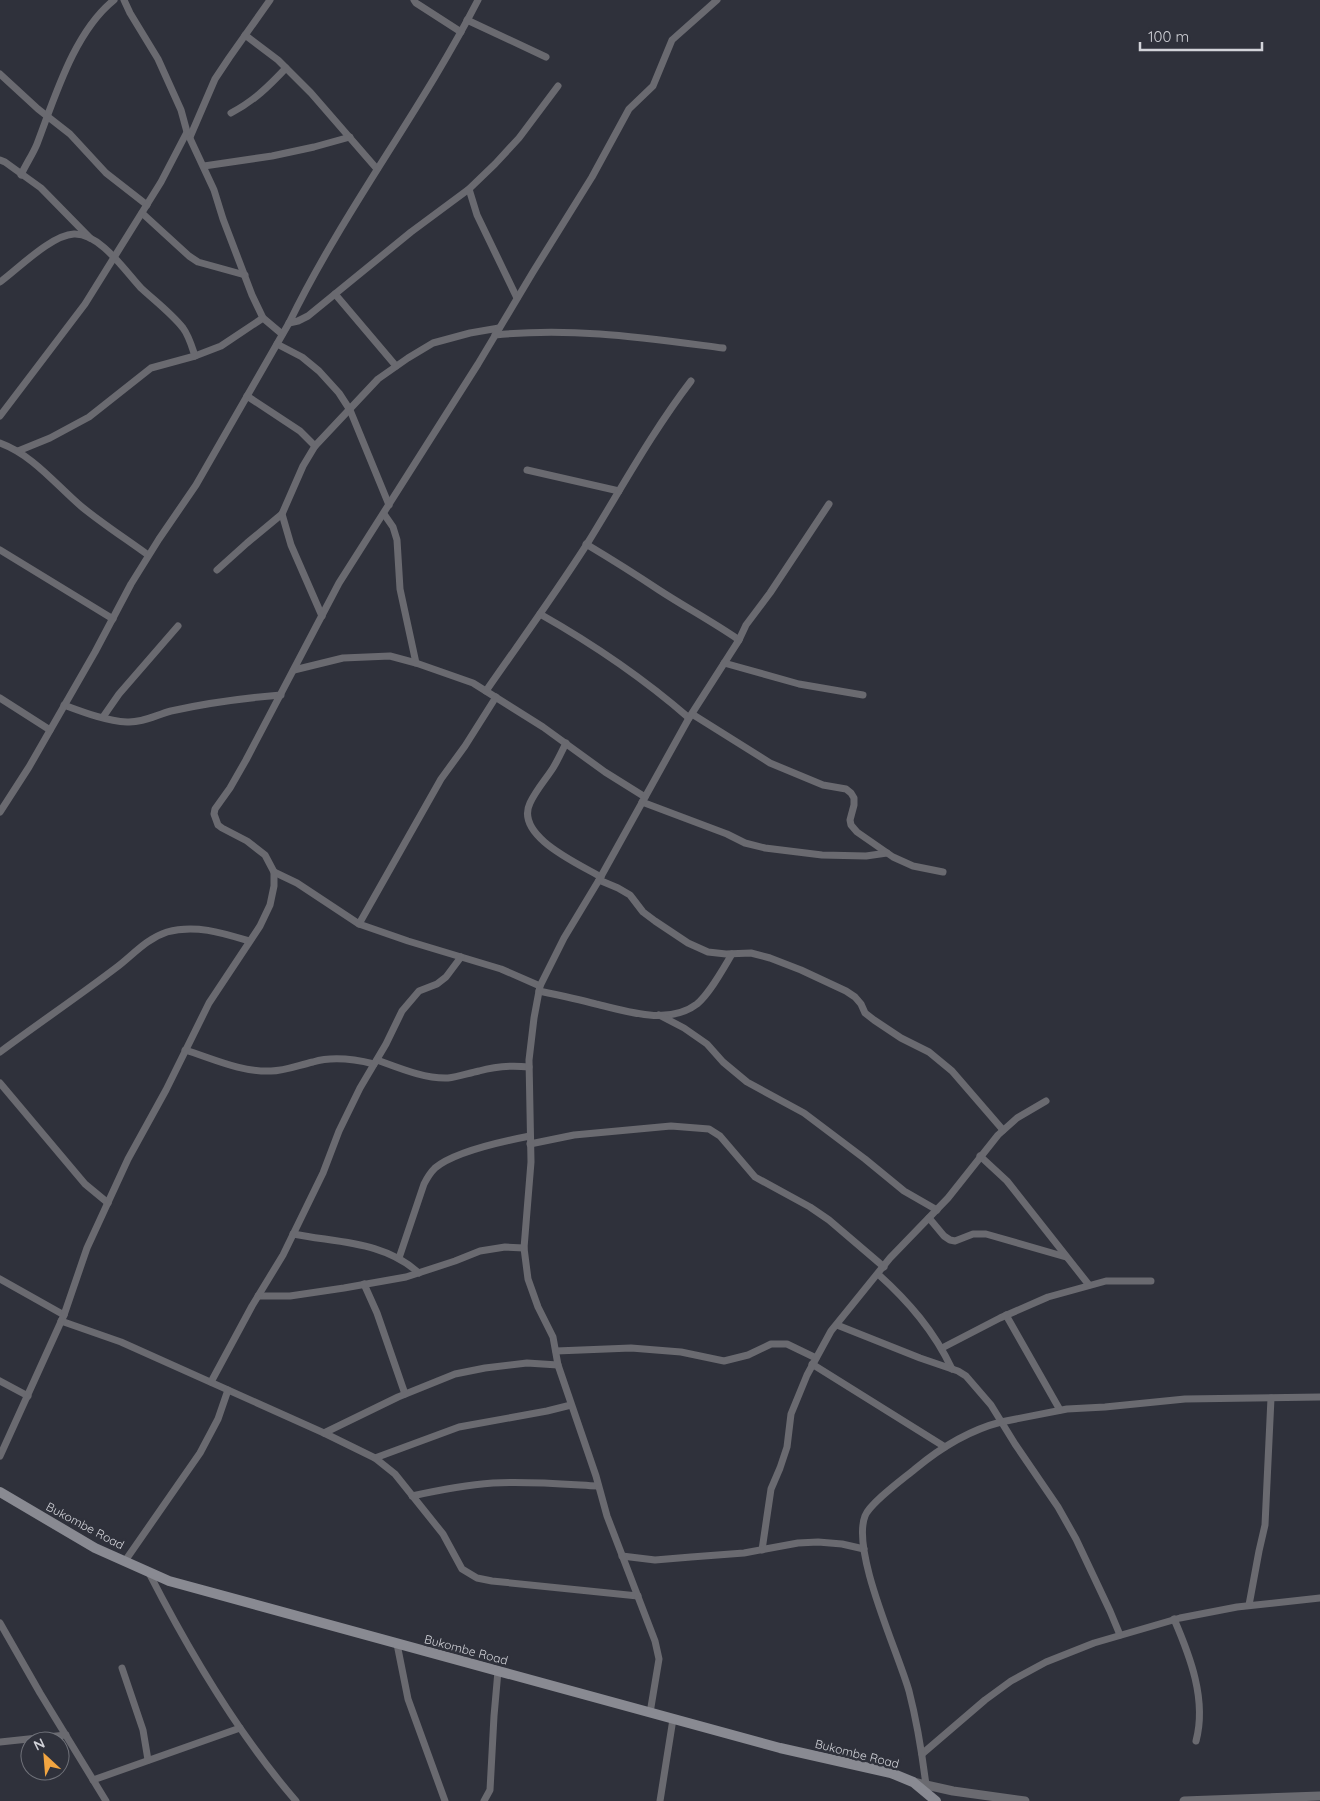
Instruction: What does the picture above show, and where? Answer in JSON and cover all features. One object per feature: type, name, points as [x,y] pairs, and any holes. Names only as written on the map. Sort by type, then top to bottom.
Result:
[{"type":"main road","name":"Bukombe Road","points":[[0,1492],[95,1548],[169,1582],[780,1748],[891,1773],[913,1782],[936,1801]]},
{"type":"street","points":[[22,175],[74,55],[102,10],[114,0]]},
{"type":"street","points":[[124,0],[158,58],[181,110],[245,275],[264,318],[282,334]]},
{"type":"street","points":[[0,416],[85,304],[189,134],[215,79],[270,0]]},
{"type":"street","points":[[414,0],[461,32]]},
{"type":"street","points":[[0,812],[50,730],[148,555],[196,485],[290,323],[301,299],[378,169],[428,90],[478,0]]},
{"type":"street","points":[[0,1456],[63,1318],[87,1248],[128,1159],[166,1090],[209,1003],[260,926],[270,905],[274,886],[274,872],[265,855],[247,841],[218,825],[214,814],[215,809],[234,781],[339,583],[384,514],[592,177],[629,109],[653,86],[672,40],[717,0]]},
{"type":"street","points":[[467,20],[546,57]]},
{"type":"street","points":[[245,35],[286,68],[350,136],[378,169]]},
{"type":"street","points":[[231,113],[248,104],[262,93],[286,68]]},
{"type":"street","points":[[0,74],[70,134],[106,173],[147,205]]},
{"type":"street","points":[[290,323],[308,316],[411,232],[469,189],[519,138],[558,86]]},
{"type":"street","points":[[204,166],[272,156],[314,147],[350,136]]},
{"type":"street","points":[[0,160],[41,188],[90,239],[115,257],[141,287],[184,330],[195,356]]},
{"type":"street","points":[[469,189],[477,215],[517,298]]},
{"type":"street","points":[[142,213],[198,262],[245,275]]},
{"type":"street","points":[[0,282],[43,248],[59,239],[74,234],[90,239]]},
{"type":"street","points":[[335,294],[396,366]]},
{"type":"street","points":[[18,452],[50,438],[89,417],[151,368],[195,356],[221,346],[264,318]]},
{"type":"street","points":[[217,570],[247,542],[282,514],[303,466],[315,446],[378,379],[433,343],[470,333],[593,332],[722,348]]},
{"type":"street","points":[[277,344],[302,357],[319,371],[339,393],[350,410],[389,505]]},
{"type":"street","points":[[486,691],[586,544],[662,420],[691,381]]},
{"type":"street","points":[[247,396],[300,431],[315,446]]},
{"type":"street","points":[[0,443],[18,452],[60,486],[82,507],[148,555]]},
{"type":"street","points":[[527,470],[619,491]]},
{"type":"street","points":[[650,1713],[659,1659],[655,1641],[607,1516],[558,1365],[553,1337],[538,1307],[528,1279],[524,1248],[529,1197],[529,1067],[534,1018],[540,988],[564,938],[600,879],[690,716],[739,640],[746,625],[770,593],[829,504]]},
{"type":"street","points":[[282,514],[291,544],[322,616]]},
{"type":"street","points":[[384,514],[393,527],[396,540],[400,589],[416,663]]},
{"type":"street","points":[[586,544],[739,640]]},
{"type":"street","points":[[0,550],[112,619]]},
{"type":"street","points":[[540,614],[581,637],[690,716],[770,764],[823,785],[846,789],[854,798],[850,820],[851,825],[857,832],[887,853],[913,866],[943,872]]},
{"type":"street","points":[[103,717],[119,694],[178,626]]},
{"type":"street","points":[[294,670],[343,658],[390,656],[416,663],[473,683],[566,743],[643,800],[745,843],[765,848],[822,855],[866,856],[887,853]]},
{"type":"street","points":[[724,663],[799,684],[863,695]]},
{"type":"street","points":[[64,705],[103,717],[128,722],[194,707],[281,695]]},
{"type":"street","points":[[358,924],[441,778],[465,746],[496,697]]},
{"type":"street","points":[[0,698],[50,730]]},
{"type":"street","points":[[566,743],[530,804],[527,813],[530,826],[541,841],[600,879],[630,895],[643,912],[688,943],[708,952],[751,953],[770,958],[800,970],[855,997],[866,1013],[874,1020],[901,1038],[929,1052],[952,1071],[1003,1130]]},
{"type":"street","points":[[274,872],[297,882],[358,924],[502,969],[540,988],[633,1014],[659,1015],[688,1009],[698,1003],[732,954]]},
{"type":"street","points":[[0,1052],[119,966],[146,942],[161,935],[187,929],[214,930],[249,941]]},
{"type":"street","points":[[211,1382],[258,1296],[283,1255],[323,1173],[360,1088],[376,1062],[402,1011],[419,991],[437,984],[446,977],[461,957]]},
{"type":"street","points":[[659,1015],[684,1028],[707,1044],[723,1062],[747,1082],[804,1113],[904,1191],[937,1210]]},
{"type":"street","points":[[185,1050],[226,1065],[257,1071],[273,1071],[330,1059],[376,1062],[435,1077],[449,1078],[494,1067],[511,1065],[529,1067]]},
{"type":"street","points":[[0,1083],[85,1184],[108,1203]]},
{"type":"street","points":[[762,1550],[771,1489],[787,1447],[791,1414],[814,1361],[837,1325],[878,1274],[937,1210],[1003,1130],[1017,1118],[1046,1101]]},
{"type":"street","points":[[399,1258],[428,1175],[436,1168],[466,1153],[508,1140],[530,1140],[670,1126],[709,1130],[720,1136],[754,1177],[810,1207],[829,1220],[884,1267]]},
{"type":"street","points":[[980,1156],[1007,1181],[1089,1285]]},
{"type":"street","points":[[929,1218],[944,1236],[950,1240],[955,1241],[973,1234],[986,1234],[1066,1257]]},
{"type":"street","points":[[293,1234],[375,1248],[399,1258],[420,1273]]},
{"type":"street","points":[[258,1296],[298,1295],[406,1277],[480,1251],[505,1247],[524,1248]]},
{"type":"street","points":[[878,1274],[911,1307],[942,1348],[952,1369]]},
{"type":"street","points":[[0,1279],[63,1318],[211,1382],[375,1458],[395,1474],[443,1534],[462,1569],[477,1578],[638,1596]]},
{"type":"street","points":[[942,1348],[1006,1315],[1048,1297],[1106,1280],[1151,1281]]},
{"type":"street","points":[[364,1284],[377,1313],[404,1394]]},
{"type":"street","points":[[1006,1315],[1060,1410]]},
{"type":"street","points":[[837,1325],[966,1376],[991,1405],[1058,1507],[1106,1602],[1120,1635]]},
{"type":"street","points":[[556,1351],[594,1348],[659,1350],[682,1352],[724,1361],[748,1355],[771,1344],[787,1344],[945,1447]]},
{"type":"street","points":[[324,1433],[404,1394],[455,1374],[527,1363],[558,1365]]},
{"type":"street","points":[[0,1381],[28,1396]]},
{"type":"street","points":[[125,1561],[200,1453],[218,1419],[228,1390]]},
{"type":"street","points":[[926,1785],[922,1754],[909,1691],[875,1595],[864,1549],[865,1515],[882,1495],[945,1447],[1001,1422],[1060,1410],[1185,1399],[1320,1397]]},
{"type":"street","points":[[1249,1605],[1265,1525],[1271,1398]]},
{"type":"street","points":[[375,1458],[459,1427],[547,1411],[570,1404]]},
{"type":"street","points":[[412,1496],[450,1488],[495,1483],[538,1482],[598,1486]]},
{"type":"street","points":[[622,1556],[655,1560],[762,1550],[798,1543],[818,1542],[842,1544],[864,1549]]},
{"type":"street","points":[[149,1572],[188,1645],[240,1728],[258,1756],[296,1801]]},
{"type":"street","points":[[922,1754],[985,1700],[1011,1681],[1046,1662],[1120,1635],[1174,1619],[1249,1605],[1320,1598]]},
{"type":"street","points":[[1174,1619],[1190,1659],[1196,1683],[1198,1704],[1196,1741]]},
{"type":"street","points":[[0,1623],[64,1731]]},
{"type":"street","points":[[396,1644],[408,1699],[445,1801]]},
{"type":"street","points":[[122,1668],[143,1730],[148,1760]]},
{"type":"street","points":[[484,1801],[490,1790],[498,1671]]},
{"type":"street","points":[[660,1801],[673,1719]]},
{"type":"street","points":[[93,1780],[240,1728]]},
{"type":"street","points":[[0,1742],[20,1740]]},
{"type":"street","points":[[70,1742],[106,1801]]},
{"type":"street","points":[[913,1782],[952,1791],[1025,1801]]},
{"type":"street","points":[[1184,1801],[1320,1796]]}]
